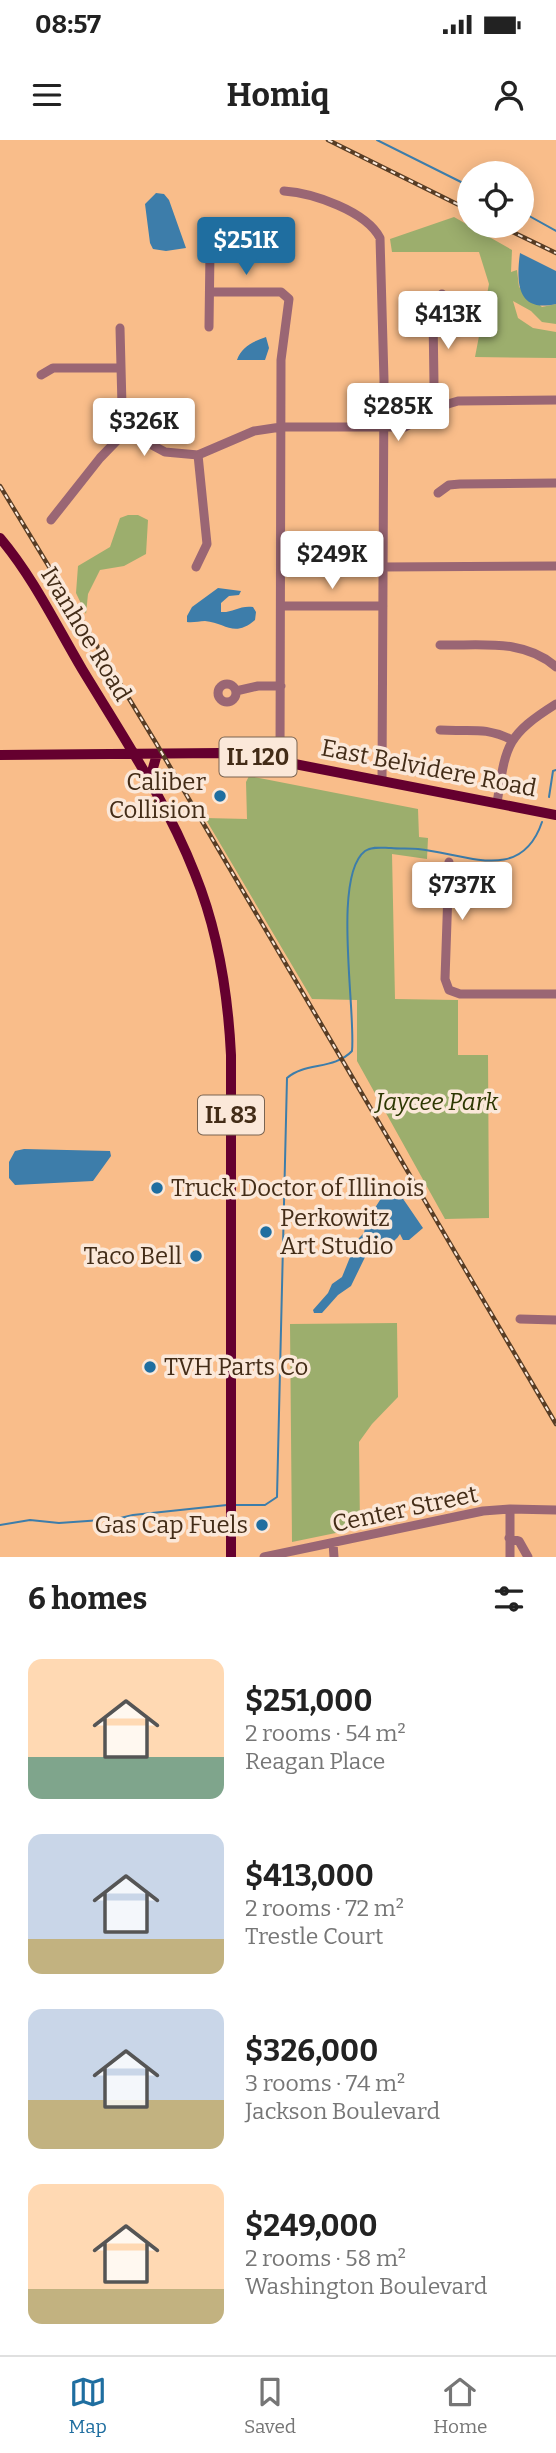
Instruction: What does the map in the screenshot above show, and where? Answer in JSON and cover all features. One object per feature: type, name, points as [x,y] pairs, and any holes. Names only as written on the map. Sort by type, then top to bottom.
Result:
[{"type":"main road","name":"Ivanhoe Road","points":[[0,538],[20,565],[132,754]]},
{"type":"main road","points":[[104,754],[113,745],[115,725]]},
{"type":"main road","name":"East Belvidere Road","points":[[0,755],[220,753],[280,761],[556,815]]},
{"type":"main road","name":"IL 83","points":[[132,754],[195,873],[214,932],[226,987],[231,1055],[231,1557]]},
{"type":"main road","points":[[149,782],[157,754]]},
{"type":"street","points":[[284,191],[300,192],[319,198],[366,221],[375,229],[380,239],[383,426],[382,781]]},
{"type":"street","points":[[209,327],[210,251]]},
{"type":"street","points":[[210,292],[281,292],[287,296],[289,303],[281,360],[280,761]]},
{"type":"street","points":[[441,407],[434,384],[433,316],[442,294]]},
{"type":"street","points":[[120,328],[121,406],[130,427],[152,446],[165,452],[198,455],[254,431],[281,427],[405,427],[441,407],[458,401],[556,400]]},
{"type":"street","points":[[41,375],[53,368],[120,369]]},
{"type":"street","points":[[51,520],[100,458],[130,427]]},
{"type":"street","points":[[196,567],[207,544],[198,455]]},
{"type":"street","points":[[438,493],[449,485],[460,484],[556,483]]},
{"type":"street","points":[[383,567],[556,566]]},
{"type":"street","points":[[281,606],[383,606]]},
{"type":"street","points":[[440,645],[519,647],[538,654],[556,667]]},
{"type":"street","points":[[236,691],[282,686]]},
{"type":"street","points":[[497,803],[502,770],[512,740],[525,725],[556,704]]},
{"type":"street","points":[[440,730],[480,729],[512,740]]},
{"type":"street","points":[[449,862],[445,979],[449,990],[460,994],[556,994]]},
{"type":"street","points":[[520,1319],[556,1320]]},
{"type":"street","points":[[510,1509],[510,1557]]},
{"type":"street","name":"Center Street","points":[[264,1557],[455,1516],[510,1509],[556,1510]]},
{"type":"street","points":[[509,1538],[519,1541],[528,1557]]},
{"type":"street","points":[[333,1543],[334,1557]]},
{"type":"green space","points":[[454,217],[457,219],[457,238],[491,238],[512,250],[511,272],[517,270],[519,287],[542,307],[556,304],[556,324],[542,322],[531,311],[513,301],[518,318],[533,328],[556,332],[556,358],[475,357],[489,284],[479,252],[392,252],[390,239]]},
{"type":"green space","points":[[138,515],[148,520],[146,554],[124,566],[100,570],[88,594],[86,614],[76,593],[78,566],[110,547],[120,518]]},
{"type":"green space","name":"Jaycee Park","points":[[249,776],[418,809],[419,837],[428,838],[427,859],[392,854],[395,999],[458,1000],[458,1055],[488,1055],[489,1218],[445,1219],[357,1061],[357,1000],[312,999],[205,818],[247,819],[246,782]]},
{"type":"green space","points":[[397,1323],[398,1397],[359,1442],[360,1528],[292,1542],[290,1324]]},
{"type":"water","points":[[156,193],[164,194],[169,200],[186,248],[166,251],[153,249],[145,204]]},
{"type":"water","points":[[520,253],[556,271],[556,304],[543,306],[526,300],[519,285]]},
{"type":"water","points":[[266,337],[269,348],[265,360],[237,360],[245,348]]},
{"type":"water","points":[[218,588],[241,591],[239,595],[229,596],[221,603],[221,612],[253,607],[256,612],[255,620],[235,629],[212,622],[187,622],[192,607]]},
{"type":"water","points":[[15,1151],[110,1151],[111,1156],[93,1181],[15,1185],[9,1178],[9,1162]]},
{"type":"water","points":[[395,1187],[423,1228],[409,1240],[403,1240],[400,1234],[377,1255],[368,1251],[351,1286],[338,1295],[322,1313],[314,1313],[313,1310],[332,1284],[342,1277],[357,1240],[364,1233],[366,1222],[380,1200]]},
{"type":"waterway","points":[[377,140],[457,180]]},
{"type":"waterway","points":[[534,219],[556,231]]},
{"type":"waterway","points":[[549,797],[553,771],[556,770]]},
{"type":"waterway","points":[[236,1505],[265,1505],[277,1497],[287,1078],[302,1070],[337,1061],[352,1051],[347,915],[355,865],[365,851],[371,848],[418,849],[490,861],[506,859],[521,853],[533,841],[542,822]]},
{"type":"waterway","points":[[0,1525],[30,1520],[59,1523],[116,1519],[227,1505]]},
{"type":"railway","points":[[328,140],[457,204]]},
{"type":"railway","points":[[525,238],[556,253]]},
{"type":"railway","points":[[0,486],[156,743],[556,1424]]},
{"type":"place","name":"Caliber Collision","points":[[220,796]]},
{"type":"place","name":"Truck Doctor of Illinois","points":[[157,1188]]},
{"type":"place","name":"Perkowitz Art Studio","points":[[266,1232]]},
{"type":"place","name":"Taco Bell","points":[[196,1256]]},
{"type":"place","name":"TVH Parts Co","points":[[150,1367]]},
{"type":"place","name":"Gas Cap Fuels","points":[[262,1525]]}]
